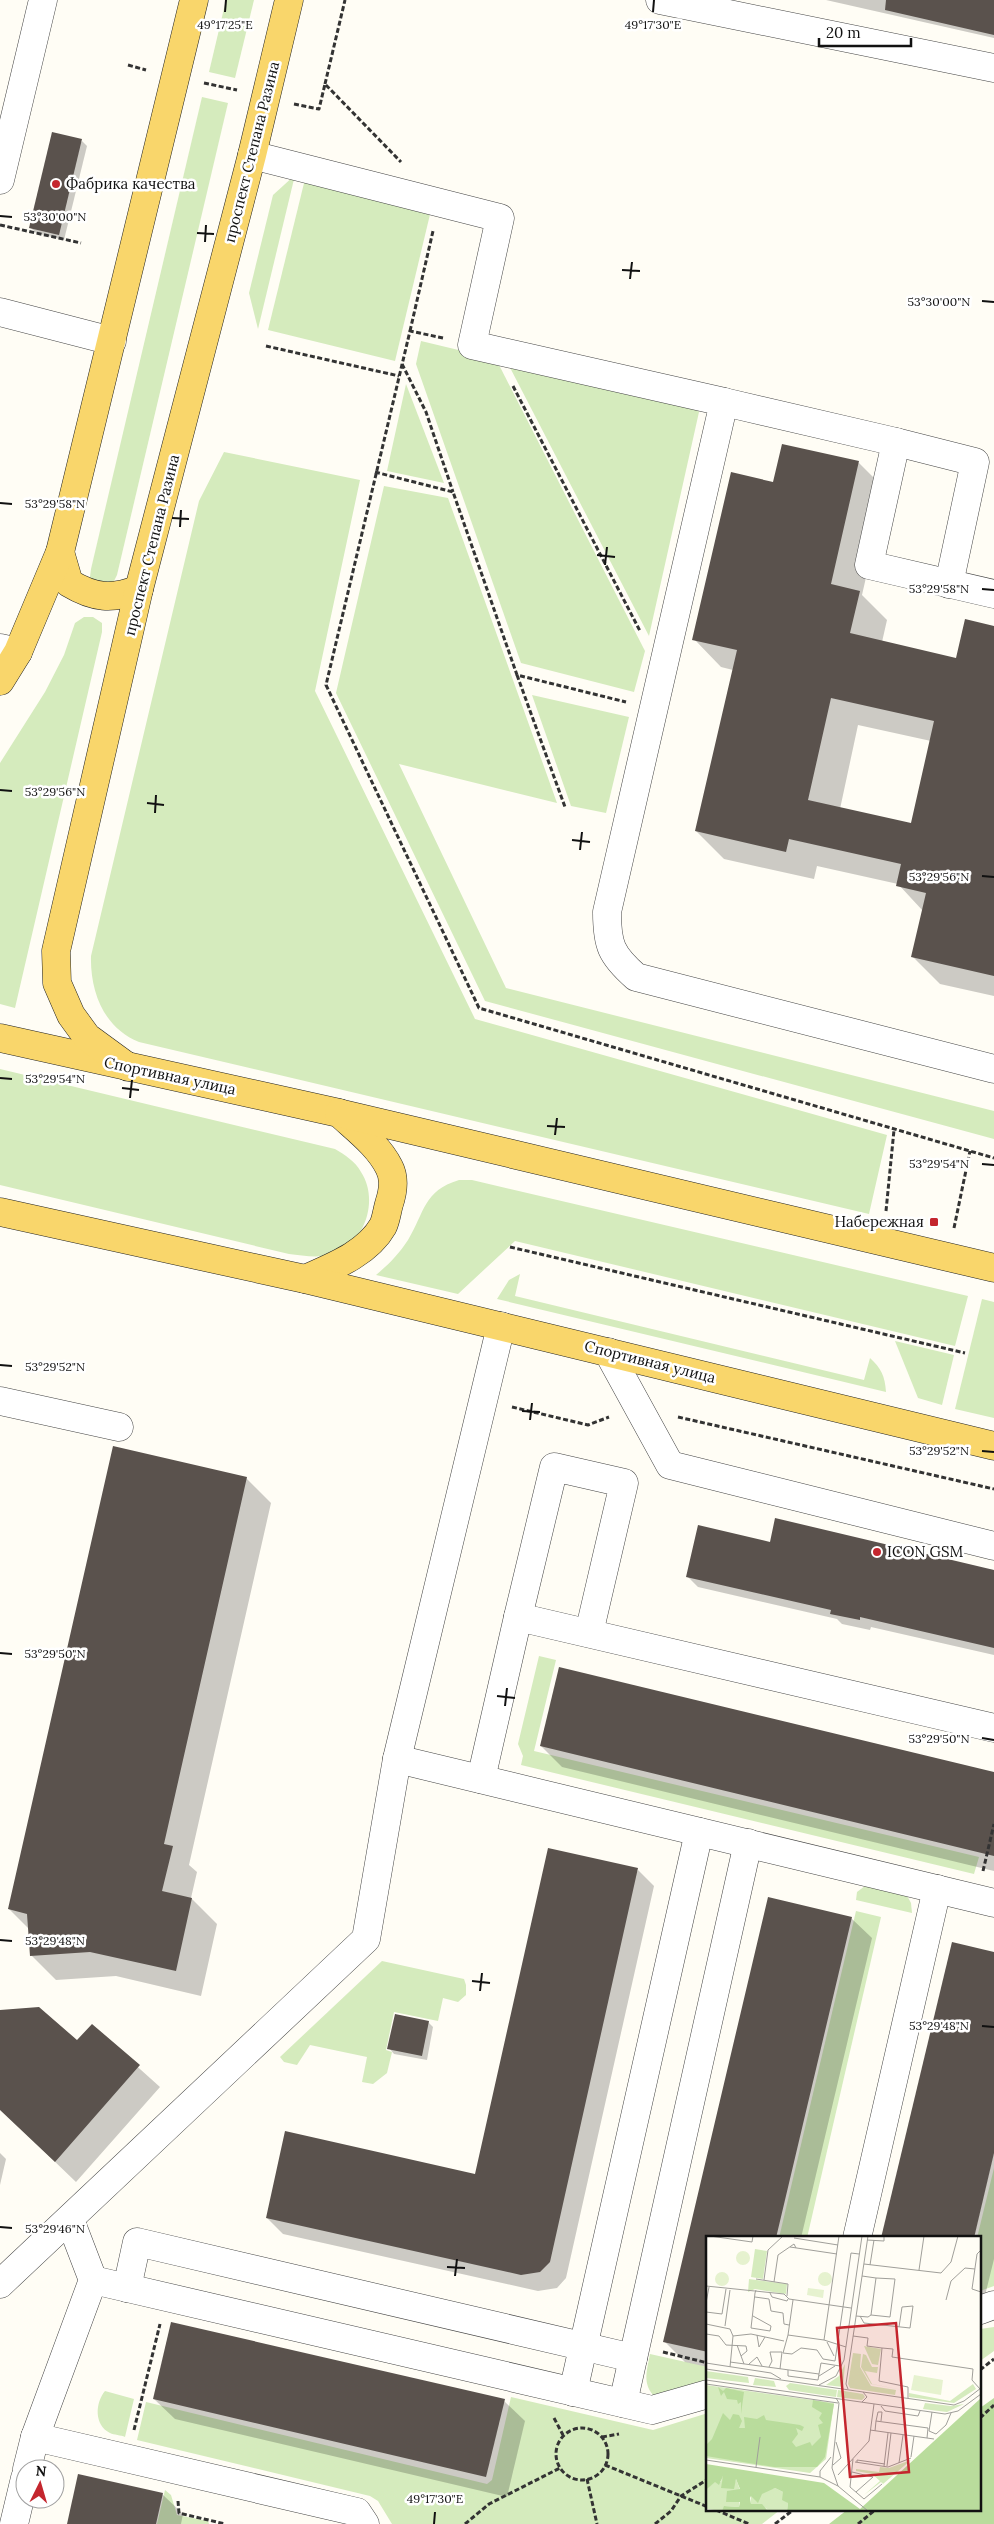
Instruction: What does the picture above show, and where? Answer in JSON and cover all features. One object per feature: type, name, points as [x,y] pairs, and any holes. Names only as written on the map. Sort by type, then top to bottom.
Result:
[{"type":"main road","points":[[0,681],[9,650],[60,552],[194,0]]},
{"type":"main road","name":"проспект Степана Разина","points":[[128,1067],[87,1037],[71,1015],[57,983],[56,951],[140,589],[252,155],[289,0]]},
{"type":"main road","points":[[60,552],[69,583],[88,594],[122,596],[140,589]]},
{"type":"main road","name":"Спортивная улица","points":[[0,1038],[339,1113],[994,1268]]},
{"type":"main road","points":[[305,1279],[340,1264],[367,1246],[383,1226],[390,1200],[393,1181],[389,1167],[375,1147],[339,1113]]},
{"type":"main road","name":"Спортивная улица","points":[[5,1215],[305,1279],[994,1446]]},
{"type":"lane","points":[[0,180],[43,0]]},
{"type":"lane","points":[[660,0],[994,68]]},
{"type":"lane","points":[[252,155],[500,218],[483,347],[975,462],[949,584]]},
{"type":"lane","points":[[0,312],[112,341]]},
{"type":"lane","points":[[724,402],[607,912],[607,935],[617,961],[636,977],[994,1070]]},
{"type":"lane","points":[[896,442],[869,565],[994,594]]},
{"type":"lane","points":[[0,2284],[366,1939],[397,1759],[501,1326]]},
{"type":"lane","points":[[608,1352],[670,1464],[994,1546]]},
{"type":"lane","points":[[0,1401],[118,1427]]},
{"type":"lane","points":[[481,1779],[554,1467],[624,1483],[590,1633]]},
{"type":"lane","points":[[518,1617],[994,1728]]},
{"type":"lane","points":[[397,1759],[994,1903]]},
{"type":"lane","points":[[573,2392],[699,1832]]},
{"type":"lane","points":[[623,2404],[645,2354],[748,1843]]},
{"type":"lane","points":[[857,2236],[937,1889]]},
{"type":"lane","points":[[30,2459],[35,2437],[93,2280],[70,2220]]},
{"type":"lane","points":[[127,2288],[137,2242],[584,2347],[645,2354]]},
{"type":"lane","points":[[93,2280],[652,2410],[706,2395]]},
{"type":"lane","points":[[982,2309],[994,2305]]},
{"type":"lane","points":[[35,2437],[357,2512],[365,2524]]},
{"type":"lane","points":[[14,2524],[18,2509]]},
{"type":"path","points":[[325,84],[345,0]]},
{"type":"path","points":[[0,225],[81,243]]},
{"type":"path","points":[[662,672],[483,347],[410,330],[326,685],[479,1008],[994,1158]]},
{"type":"path","points":[[266,346],[399,376]]},
{"type":"path","points":[[402,364],[426,412],[517,675],[565,806]]},
{"type":"path","points":[[375,472],[453,492]]},
{"type":"path","points":[[517,675],[653,709]]},
{"type":"path","points":[[894,1130],[885,1211],[895,1213]]},
{"type":"path","points":[[954,1228],[970,1151]]},
{"type":"path","points":[[947,1226],[964,1230]]},
{"type":"path","points":[[510,1247],[965,1353]]},
{"type":"path","points":[[512,1407],[588,1425],[637,1407],[994,1489]]},
{"type":"path","points":[[128,2459],[160,2320]]},
{"type":"path","points":[[645,2354],[706,2363]]},
{"type":"path","points":[[982,2368],[994,2359]]},
{"type":"path","points":[[982,2416],[994,2405]]},
{"type":"path","points":[[578,2428],[596,2431],[602,2437],[608,2453],[605,2465],[598,2474],[587,2479],[574,2478],[560,2468],[556,2452],[558,2443],[563,2436],[578,2428]]},
{"type":"path","points":[[605,2465],[706,2506]]},
{"type":"path","points":[[466,2524],[489,2504],[560,2468]]},
{"type":"path","points":[[587,2479],[598,2524]]},
{"type":"path","points":[[655,2524],[672,2511],[681,2496],[706,2480]]},
{"type":"path","points":[[721,2512],[749,2524]]},
{"type":"path","points":[[774,2524],[790,2512]]},
{"type":"path","points":[[858,2524],[873,2512]]},
{"type":"green space","points":[[226,0],[254,0],[235,78],[209,72]]},
{"type":"green space","points":[[202,97],[228,103],[117,575],[113,583],[93,583],[90,577],[91,569]]},
{"type":"green space","points":[[295,175],[258,329],[249,293],[273,195]]},
{"type":"green space","points":[[306,175],[432,206],[395,361],[268,330]]},
{"type":"green space","points":[[421,341],[496,359],[645,651],[634,692],[521,663],[416,364]]},
{"type":"green space","points":[[506,360],[694,405],[699,412],[649,636]]},
{"type":"green space","points":[[406,384],[444,483],[387,471]]},
{"type":"green space","points":[[224,452],[360,480],[315,691],[475,1019],[887,1135],[869,1214],[139,1042],[127,1036],[108,1018],[101,1007],[93,983],[91,956],[199,501]]},
{"type":"green space","points":[[384,486],[448,498],[557,803],[399,764],[506,988],[994,1111],[994,1139],[485,1001],[336,693]]},
{"type":"green space","points":[[84,617],[93,617],[102,623],[102,632],[15,1008],[0,1004],[0,763],[45,692],[64,655],[75,623]]},
{"type":"green space","points":[[532,695],[629,717],[606,813],[571,806]]},
{"type":"green space","points":[[0,1069],[335,1149],[356,1165],[366,1182],[369,1193],[369,1205],[363,1227],[357,1237],[339,1252],[321,1256],[301,1256],[0,1185]]},
{"type":"green space","points":[[459,1180],[472,1180],[968,1296],[955,1346],[515,1241],[458,1294],[376,1275],[394,1259],[405,1245],[432,1196],[438,1190]]},
{"type":"green space","points":[[520,1274],[515,1296],[864,1380],[870,1358],[882,1373],[886,1392],[497,1299],[509,1280]]},
{"type":"green space","points":[[982,1299],[994,1302],[994,1418],[955,1409]]},
{"type":"green space","points":[[895,1341],[954,1355],[942,1405],[918,1398]]},
{"type":"green space","points":[[539,1656],[556,1660],[534,1751],[979,1857],[974,1874],[521,1765],[523,1756],[518,1744]]},
{"type":"green space","points":[[869,1883],[905,1892],[911,1903],[912,1913],[856,1900],[857,1892]]},
{"type":"green space","points":[[856,1911],[881,1917],[807,2236],[779,2236]]},
{"type":"green space","points":[[382,1961],[464,1979],[466,1995],[458,2002],[443,1998],[438,2021],[394,2012],[386,2050],[392,2052],[387,2073],[373,2084],[362,2082],[367,2057],[310,2045],[297,2065],[284,2062],[280,2057]]},
{"type":"green space","points":[[994,2168],[994,2286],[982,2290],[982,2236],[977,2236]]},
{"type":"green space","points":[[994,2327],[994,2351],[982,2360],[982,2329]]},
{"type":"green space","points":[[650,2354],[706,2367],[706,2386],[658,2400],[649,2390],[646,2379]]},
{"type":"green space","points":[[105,2391],[134,2399],[125,2437],[110,2433],[101,2425],[98,2407]]},
{"type":"green space","points":[[511,2397],[653,2430],[706,2414],[706,2512],[777,2512],[762,2524],[392,2524],[378,2501],[370,2496],[137,2440],[146,2402],[487,2484],[492,2480]]},
{"type":"green space","points":[[994,2398],[994,2524],[829,2524],[844,2512],[982,2512],[982,2407]]},
{"type":"green space","points":[[165,2490],[171,2495],[177,2515],[208,2521],[209,2524],[157,2524]]},
{"type":"building","points":[[886,0],[994,0],[994,35],[885,10]]},
{"type":"building","name":"Фабрика качества","points":[[52,132],[82,139],[59,235],[29,228]]},
{"type":"building","points":[[782,444],[859,461],[831,584],[860,591],[850,633],[956,658],[965,619],[994,626],[994,976],[911,957],[926,893],[896,886],[901,864],[789,839],[786,852],[695,831],[737,650],[692,640],[731,472],[773,482]],"holes":[[[831,698],[934,721],[911,823],[808,800]]]},
{"type":"building","points":[[113,1446],[247,1477],[164,1844],[173,1846],[162,1891],[192,1898],[176,1971],[90,1952],[30,1956],[27,1914],[8,1909]]},
{"type":"building","points":[[775,1518],[994,1570],[994,1648],[860,1617],[860,1620],[830,1614],[831,1610],[686,1577],[698,1525],[770,1542]]},
{"type":"building","points":[[559,1667],[994,1772],[994,1856],[540,1746]]},
{"type":"building","points":[[548,1848],[638,1868],[550,2262],[540,2272],[521,2275],[266,2218],[285,2131],[475,2174]]},
{"type":"building","points":[[768,1897],[852,1917],[776,2236],[706,2236],[706,2352],[663,2342]]},
{"type":"building","points":[[952,1942],[994,1952],[994,2153],[974,2236],[881,2236]]},
{"type":"building","points":[[39,2007],[77,2040],[92,2024],[140,2065],[55,2162],[0,2110],[0,2010]]},
{"type":"building","points":[[395,2014],[429,2021],[422,2056],[387,2049]]},
{"type":"building","points":[[171,2322],[505,2399],[486,2477],[153,2399]]},
{"type":"building","points":[[78,2474],[163,2493],[156,2524],[67,2524]]},
{"type":"place","name":"Фабрика качества","points":[[56,184]]},
{"type":"place","name":"Набережная","points":[[934,1222]]},
{"type":"place","name":"ICON GSM","points":[[877,1552]]}]
